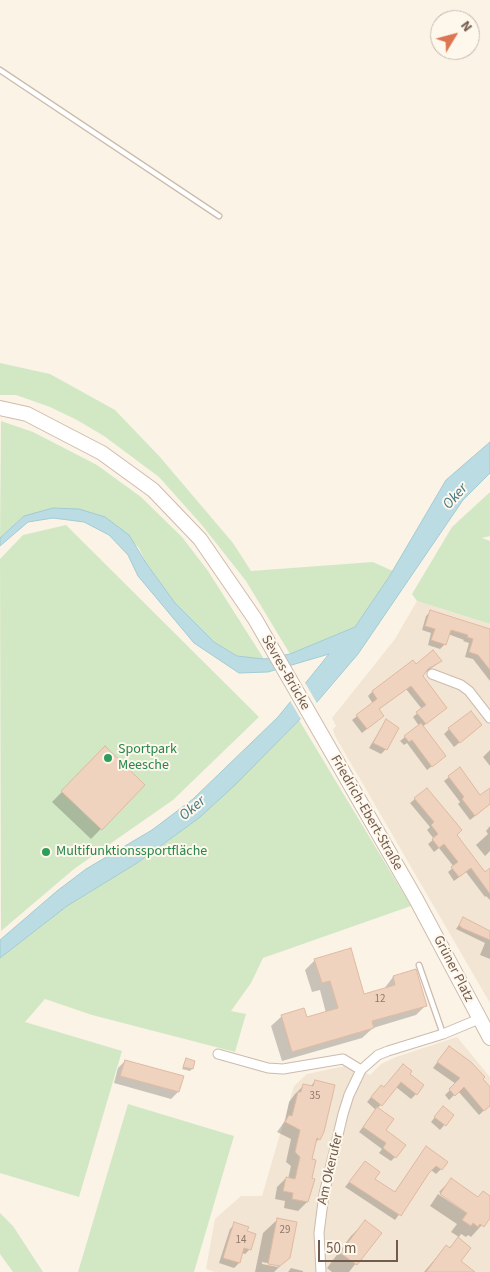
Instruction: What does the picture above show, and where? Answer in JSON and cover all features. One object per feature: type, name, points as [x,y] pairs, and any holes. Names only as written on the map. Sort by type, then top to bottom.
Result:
[{"type":"main road","name":"Sèvres-Brücke","points":[[0,408],[22,412],[52,425],[102,453],[141,480],[200,539],[255,619],[316,726]]},
{"type":"main road","name":"Friedrich-Ebert-Straße","points":[[316,726],[416,899]]},
{"type":"main road","name":"Grüner Platz","points":[[416,899],[490,1038]]},
{"type":"street","points":[[432,674],[450,679],[469,691],[490,718]]},
{"type":"street","name":"Am Okerufer","points":[[321,1272],[319,1233],[324,1194],[346,1104],[361,1070],[378,1055],[443,1034],[479,1019]]},
{"type":"street","points":[[218,1054],[268,1068],[284,1069],[343,1059],[361,1070]]},
{"type":"lane","points":[[0,70],[219,216]]},
{"type":"lane","points":[[419,965],[443,1034]]},
{"type":"shaded area","points":[[417,601],[490,624],[490,1003],[335,736],[333,729],[336,726],[332,718],[395,639]]},
{"type":"shaded area","points":[[457,1037],[490,1077],[490,1272],[215,1272],[206,1269],[215,1219],[241,1196],[262,1196],[294,1086],[307,1074],[349,1065],[370,1075],[381,1064],[396,1057]]},
{"type":"green space","points":[[0,363],[50,374],[115,410],[160,457],[233,543],[251,571],[373,562],[393,571],[355,627],[290,654],[246,581],[201,524],[159,477],[104,436],[77,420],[50,407],[16,395],[0,395]]},
{"type":"green space","points":[[1,421],[33,432],[97,465],[141,497],[182,537],[208,571],[264,659],[237,656],[214,642],[175,603],[146,563],[139,548],[105,517],[24,516],[0,538]]},
{"type":"green space","points":[[490,492],[490,536],[482,538],[490,541],[490,624],[417,601],[412,594],[452,527]]},
{"type":"green space","name":"Sportpark Meesche","points":[[66,525],[259,717],[173,800],[74,869],[1,931],[0,559],[23,535]]},
{"type":"green space","points":[[299,720],[411,906],[263,958],[251,983],[231,1011],[246,1014],[235,1052],[92,1015],[45,999],[25,1022],[122,1051],[79,1197],[0,1173],[0,958],[67,906],[137,863],[199,818]]},
{"type":"green space","points":[[128,1104],[234,1136],[194,1272],[78,1272]]},
{"type":"green space","points":[[0,1213],[13,1226],[43,1272],[13,1272],[0,1254]]},
{"type":"water","name":"Oker","points":[[490,442],[490,473],[463,500],[358,654],[317,702],[235,785],[199,818],[137,863],[67,906],[0,958],[0,940],[57,891],[86,869],[152,830],[193,799],[278,717],[329,654],[268,672],[239,673],[194,643],[138,576],[128,555],[109,535],[84,522],[53,518],[28,522],[0,546],[0,538],[24,516],[53,508],[79,509],[105,517],[129,535],[146,563],[175,603],[214,642],[237,656],[264,659],[290,654],[355,627],[389,577],[446,480]]},
{"type":"pier","points":[[304,681],[318,705],[302,721],[289,699]]},
{"type":"building","points":[[430,610],[490,629],[490,670],[478,655],[469,652],[473,639],[467,637],[468,635],[451,630],[446,645],[431,640],[435,629],[425,626]]},
{"type":"building","points":[[433,650],[442,661],[428,669],[423,676],[447,708],[426,724],[416,712],[426,705],[411,686],[379,709],[384,716],[367,729],[356,715],[377,699],[372,691],[413,660],[416,664]]},
{"type":"building","points":[[471,711],[482,725],[460,743],[448,728]]},
{"type":"building","points":[[386,719],[399,728],[387,750],[373,743]]},
{"type":"building","points":[[421,723],[446,756],[432,767],[412,740],[409,742],[404,736]]},
{"type":"building","points":[[105,746],[145,785],[102,830],[61,791]]},
{"type":"building","points":[[460,767],[480,795],[490,788],[490,804],[475,816],[462,799],[464,797],[448,776]]},
{"type":"building","points":[[427,788],[462,830],[457,835],[485,872],[490,868],[490,894],[471,868],[459,877],[451,867],[458,862],[444,844],[439,848],[432,839],[438,834],[431,825],[434,822],[414,798]]},
{"type":"building","points":[[463,917],[490,931],[490,940],[462,928],[459,925]]},
{"type":"building","points":[[351,948],[364,994],[395,985],[393,976],[416,969],[427,1006],[372,1021],[374,1028],[292,1052],[281,1015],[304,1008],[307,1017],[338,1008],[330,981],[322,983],[314,959]]},
{"type":"building","points":[[449,1046],[471,1062],[485,1077],[483,1079],[490,1087],[490,1106],[484,1111],[464,1087],[455,1096],[449,1089],[460,1078],[437,1062]]},
{"type":"building","points":[[186,1058],[195,1061],[193,1069],[183,1067]]},
{"type":"building","points":[[125,1060],[184,1076],[179,1092],[120,1076]]},
{"type":"building","points":[[403,1064],[412,1071],[410,1074],[424,1085],[417,1095],[401,1082],[382,1106],[371,1097],[381,1085],[384,1087]]},
{"type":"building","points":[[315,1080],[335,1085],[324,1132],[320,1140],[317,1138],[312,1159],[316,1160],[312,1178],[315,1179],[308,1202],[292,1199],[293,1193],[283,1191],[286,1177],[295,1179],[300,1157],[295,1152],[300,1130],[285,1122],[289,1115],[292,1116],[298,1092],[301,1092],[303,1084],[313,1086]]},
{"type":"building","points":[[443,1106],[454,1115],[446,1126],[434,1117]]},
{"type":"building","points":[[377,1107],[394,1119],[386,1130],[406,1145],[396,1158],[383,1148],[386,1143],[363,1127]]},
{"type":"building","points":[[426,1146],[448,1162],[442,1170],[436,1166],[429,1173],[401,1216],[349,1182],[365,1161],[380,1172],[375,1179],[395,1192]]},
{"type":"building","points":[[451,1178],[478,1197],[483,1191],[490,1196],[490,1218],[484,1227],[480,1224],[478,1227],[473,1223],[471,1226],[462,1220],[467,1213],[440,1194]]},
{"type":"building","points":[[277,1218],[297,1222],[290,1258],[280,1266],[268,1264]]},
{"type":"building","points":[[365,1220],[382,1233],[357,1265],[340,1253]]},
{"type":"building","points":[[234,1222],[249,1227],[247,1231],[256,1234],[251,1250],[244,1248],[240,1263],[223,1258]]},
{"type":"building","points":[[458,1237],[471,1248],[461,1261],[475,1272],[426,1272],[446,1245],[450,1248]]},
{"type":"place","name":"Sportpark Meesche","points":[[108,758]]},
{"type":"place","name":"Multifunktionssportfläche","points":[[46,852]]}]
